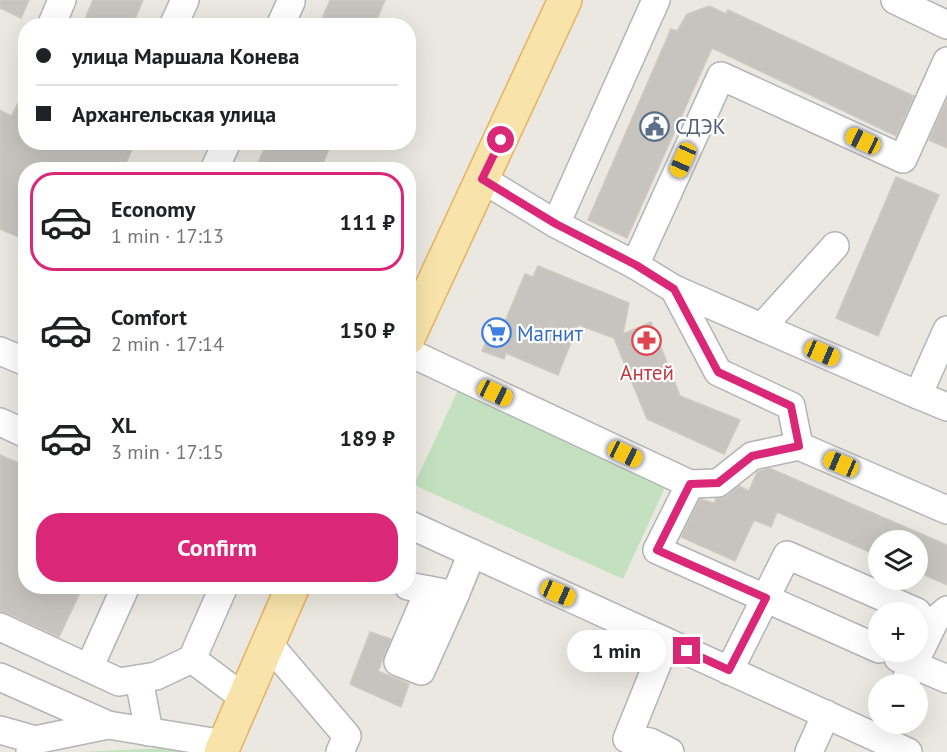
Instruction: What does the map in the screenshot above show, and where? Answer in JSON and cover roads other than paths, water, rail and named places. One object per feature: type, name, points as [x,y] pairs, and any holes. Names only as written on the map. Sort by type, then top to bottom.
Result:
[{"type":"main road","points":[[416,321],[565,0]]},
{"type":"main road","points":[[223,748],[289,594]]},
{"type":"street","points":[[54,18],[62,0]]},
{"type":"street","points":[[177,18],[185,0]]},
{"type":"street","points":[[284,18],[290,0]]},
{"type":"street","points":[[556,224],[656,0]]},
{"type":"street","points":[[895,0],[947,25]]},
{"type":"street","points":[[636,265],[721,76],[903,159],[947,61]]},
{"type":"street","points":[[482,179],[556,224],[636,265],[674,289],[947,407]]},
{"type":"street","points":[[762,327],[835,246]]},
{"type":"street","points":[[674,289],[718,372],[791,406],[799,446]]},
{"type":"street","points":[[918,395],[947,330]]},
{"type":"street","points":[[0,351],[18,359]]},
{"type":"street","points":[[416,356],[690,484],[718,483],[752,456],[799,446],[947,510]]},
{"type":"street","points":[[0,422],[18,430]]},
{"type":"street","points":[[690,484],[657,550],[868,644]]},
{"type":"street","points":[[416,528],[826,714],[868,727]]},
{"type":"street","points":[[455,595],[419,588],[398,662],[421,671],[455,595],[472,553]]},
{"type":"street","points":[[729,670],[787,555],[929,614],[909,674],[895,662]]},
{"type":"street","points":[[89,668],[122,594]]},
{"type":"street","points":[[0,627],[119,682],[156,676],[192,659],[220,594]]},
{"type":"street","points":[[655,748],[627,739],[666,642]]},
{"type":"street","points":[[268,643],[347,736],[340,752]]},
{"type":"street","points":[[192,659],[244,698]]},
{"type":"street","points":[[928,676],[947,679]]},
{"type":"street","points":[[0,677],[108,725],[223,748]]},
{"type":"street","points":[[139,679],[149,732]]},
{"type":"street","points":[[809,752],[826,714]]},
{"type":"street","points":[[0,746],[32,746],[108,725]]},
{"type":"street","points":[[0,730],[32,746]]},
{"type":"street","points":[[886,734],[908,752]]},
{"type":"place","name":"СДЭК","points":[[654,126]]},
{"type":"place","name":"Магнит","points":[[496,333]]},
{"type":"place","name":"Антей","points":[[647,341]]}]
